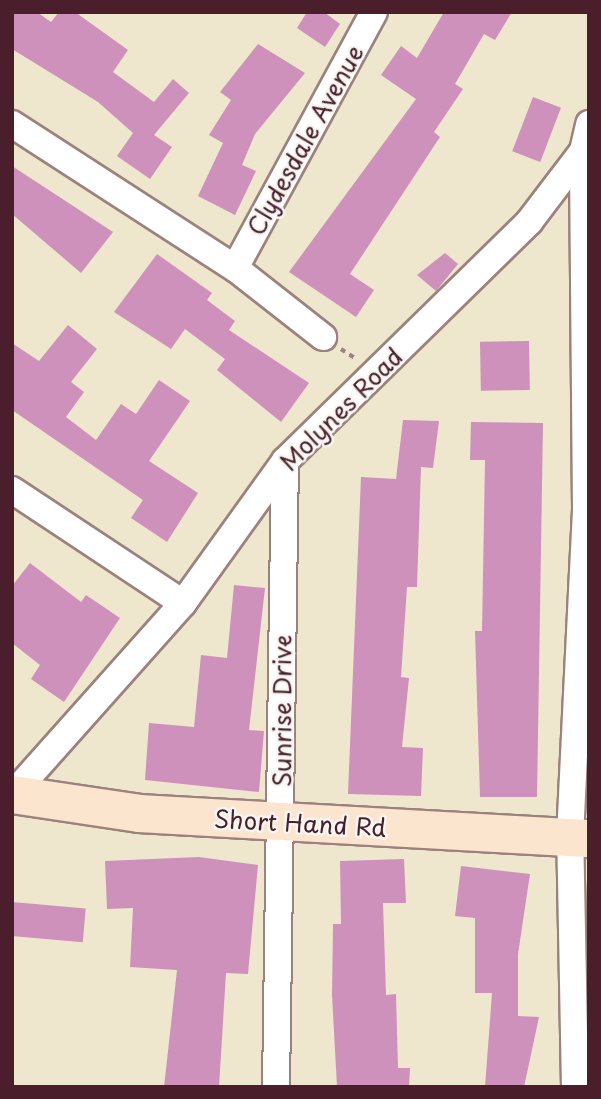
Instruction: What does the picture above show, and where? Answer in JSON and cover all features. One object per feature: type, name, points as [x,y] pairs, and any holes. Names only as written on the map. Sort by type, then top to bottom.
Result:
[{"type":"main road","name":"Short Hand Rd","points":[[13,794],[282,823],[579,837]]},
{"type":"street","name":"Clydesdale Avenue","points":[[235,268],[374,12]]},
{"type":"street","points":[[12,124],[235,268],[323,337]]},
{"type":"street","name":"Molynes Road","points":[[13,794],[183,603],[285,461],[529,222],[583,151],[589,124]]},
{"type":"street","points":[[575,1087],[586,509],[583,151]]},
{"type":"street","name":"Sunrise Drive","points":[[276,1087],[282,823],[285,461]]},
{"type":"street","points":[[12,490],[183,603]]},
{"type":"path","points":[[323,337],[378,372]]},
{"type":"building","points":[[12,12],[37,12],[51,22],[59,12],[75,12],[128,50],[113,72],[154,102],[173,79],[189,93],[154,135],[172,147],[150,179],[117,156],[133,133],[98,102],[12,49]]},
{"type":"building","points":[[307,12],[324,12],[340,24],[325,47],[297,28]]},
{"type":"building","points":[[444,12],[512,12],[495,40],[484,34],[455,84],[463,89],[434,132],[440,137],[350,274],[374,290],[356,317],[289,272],[416,99],[381,75],[401,46],[417,58]]},
{"type":"building","points":[[258,44],[305,73],[255,134],[242,165],[256,171],[235,215],[198,196],[223,143],[209,135],[231,100],[220,92]]},
{"type":"building","points":[[533,97],[561,108],[540,162],[512,151]]},
{"type":"building","points":[[12,166],[113,232],[81,273],[12,214]]},
{"type":"building","points":[[445,253],[458,264],[436,291],[417,275]]},
{"type":"building","points":[[157,254],[212,293],[207,300],[235,321],[229,330],[309,383],[281,422],[217,370],[225,359],[185,329],[171,349],[114,312]]},
{"type":"building","points":[[68,325],[97,349],[71,382],[84,392],[66,417],[96,440],[121,404],[136,414],[159,380],[190,401],[149,461],[198,493],[167,542],[131,518],[143,500],[12,410],[12,343],[39,361]]},
{"type":"building","points":[[529,341],[530,390],[481,391],[480,342]]},
{"type":"building","points":[[403,420],[439,421],[433,468],[421,467],[417,587],[407,587],[401,677],[409,678],[402,747],[423,748],[421,796],[348,794],[361,477],[396,479]]},
{"type":"building","points":[[471,422],[543,423],[537,797],[480,797],[475,631],[482,631],[485,460],[470,460]]},
{"type":"building","points":[[30,563],[81,602],[86,595],[120,618],[64,702],[31,679],[40,665],[12,643],[12,586]]},
{"type":"building","points":[[234,585],[265,588],[249,730],[264,731],[259,792],[145,780],[149,723],[194,727],[201,655],[227,658]]},
{"type":"building","points":[[199,857],[258,865],[248,974],[226,973],[219,1087],[164,1087],[177,970],[130,967],[133,908],[107,909],[105,861]]},
{"type":"building","points":[[404,859],[406,903],[383,903],[386,995],[396,994],[398,1068],[410,1068],[409,1087],[337,1087],[332,995],[333,924],[341,924],[340,861]]},
{"type":"building","points":[[461,866],[530,874],[518,954],[518,1016],[539,1017],[524,1087],[485,1087],[492,993],[475,993],[475,918],[455,916]]},
{"type":"building","points":[[12,902],[86,908],[83,942],[12,936]]}]
